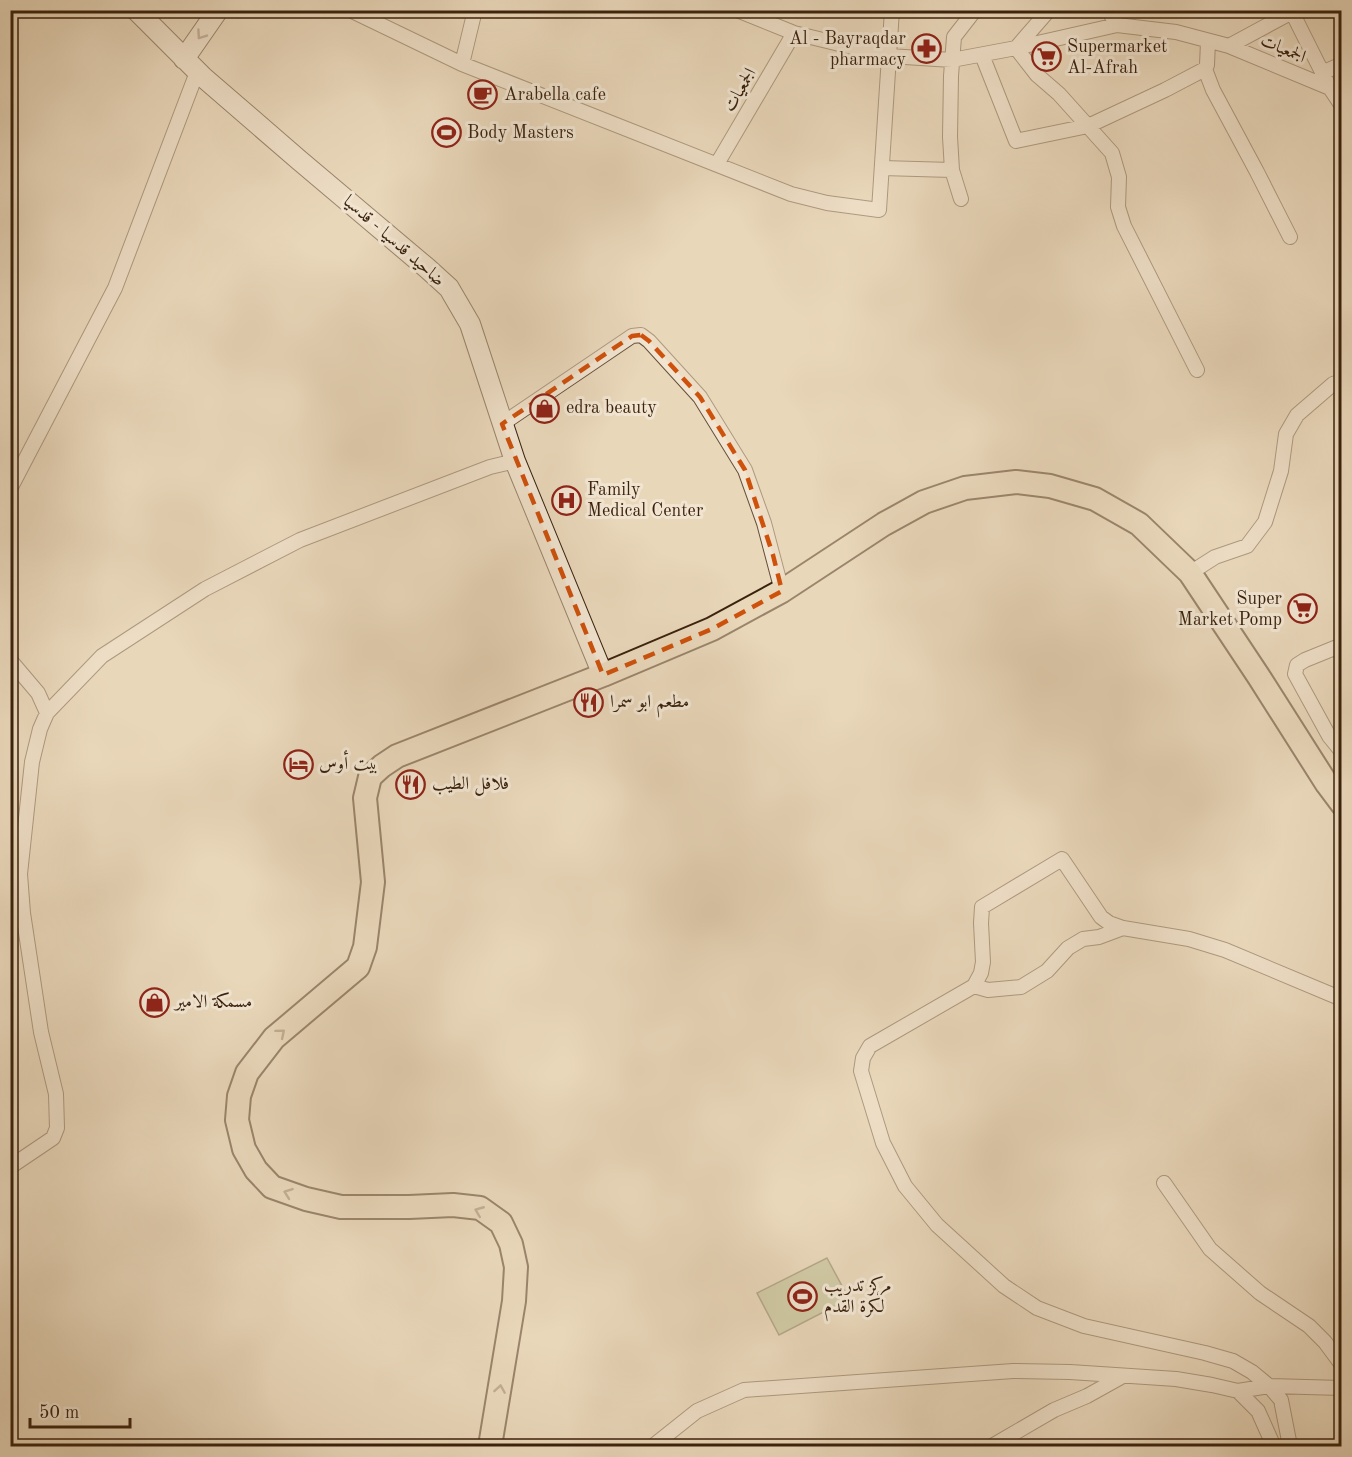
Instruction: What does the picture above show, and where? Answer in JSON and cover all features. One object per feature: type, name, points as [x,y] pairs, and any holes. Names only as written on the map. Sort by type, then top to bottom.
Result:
[{"type":"main road","name":"ضاحيد قدسيا - قدسيا","points":[[136,10],[191,65],[449,288],[470,324],[515,461],[603,675]]},
{"type":"main road","points":[[191,65],[218,10]]},
{"type":"main road","points":[[490,1446],[514,1300],[516,1267],[511,1244],[501,1223],[480,1208],[453,1205],[341,1207],[306,1200],[272,1187],[256,1170],[244,1149],[237,1120],[239,1096],[247,1073],[274,1038],[358,967],[365,947],[373,882],[365,798],[370,777],[382,766],[397,756],[603,675],[712,629],[782,591],[884,524],[924,502],[965,488],[1016,482],[1050,486],[1095,500],[1139,524],[1190,573],[1341,804]]},
{"type":"street","points":[[351,10],[462,64],[791,194],[879,210],[892,10]]},
{"type":"street","points":[[462,64],[475,10]]},
{"type":"street","points":[[737,10],[794,33],[889,56],[952,60],[1016,48],[1043,12]]},
{"type":"street","points":[[961,199],[952,170],[950,137],[952,60],[954,37],[975,10]]},
{"type":"street","points":[[1108,10],[1117,25]]},
{"type":"street","points":[[1229,46],[1292,11]]},
{"type":"street","name":"الجمعيات","points":[[1292,11],[1330,88]]},
{"type":"street","name":"الجمعيات","points":[[1016,48],[1117,25],[1176,32],[1229,46],[1330,88]]},
{"type":"street","name":"الجمعيات","points":[[717,164],[794,33]]},
{"type":"street","points":[[982,55],[1016,141],[1089,126],[1166,90],[1205,69],[1208,42]]},
{"type":"street","points":[[1016,48],[1037,75],[1059,94],[1112,153],[1119,177],[1118,207],[1124,226],[1197,370]]},
{"type":"street","points":[[1322,73],[1341,64]]},
{"type":"street","points":[[10,489],[115,288],[191,65]]},
{"type":"street","points":[[1205,69],[1213,90],[1290,237]]},
{"type":"street","points":[[1330,88],[1341,106]]},
{"type":"street","points":[[882,168],[952,170]]},
{"type":"street","points":[[502,424],[632,336],[641,335],[700,397],[745,470],[764,523],[782,591]]},
{"type":"street","points":[[1190,573],[1215,557],[1247,546],[1265,522],[1281,471],[1286,434],[1297,415],[1333,384],[1341,381]]},
{"type":"street","points":[[10,1167],[53,1138],[57,1128],[56,1094],[39,1022],[23,913],[20,874],[33,762],[40,729],[47,713],[102,656],[205,589],[300,540],[490,467],[515,461]]},
{"type":"street","points":[[1341,645],[1297,665],[1296,674],[1329,736],[1341,752]]},
{"type":"street","points":[[10,660],[38,693],[47,713]]},
{"type":"street","points":[[1290,1446],[1281,1400],[1252,1372],[1233,1361],[1084,1326],[1037,1308],[1004,1286],[937,1225],[905,1186],[883,1143],[861,1071],[863,1058],[870,1046],[974,986],[981,973],[983,962],[982,907],[1062,859],[1101,917],[1109,923],[1123,928],[1189,939],[1225,950],[1341,999]]},
{"type":"street","points":[[974,986],[988,990],[1021,987],[1047,971],[1068,948],[1083,939],[1099,937],[1123,928]]},
{"type":"street","points":[[1164,1183],[1210,1250],[1260,1293],[1309,1326],[1325,1342],[1341,1365]]},
{"type":"street","points":[[653,1446],[697,1411],[744,1390],[1013,1371],[1176,1379],[1238,1391],[1269,1386],[1341,1388]]},
{"type":"street","points":[[992,1446],[1054,1410],[1087,1396],[1123,1376]]},
{"type":"street","points":[[1238,1391],[1258,1411],[1272,1446]]},
{"type":"highlighted area","points":[[641,335],[649,341],[700,397],[745,470],[773,555],[782,591],[712,629],[603,675],[502,424],[632,336]]},
{"type":"green space","name":"مركز تدريب لكرة القدم","points":[[827,1258],[849,1299],[779,1335],[757,1293]]},
{"type":"place","name":"Al - Bayraqdar pharmacy","points":[[927,49]]},
{"type":"place","name":"Supermarket Al-Afrah","points":[[1046,57]]},
{"type":"place","name":"Arabella cafe","points":[[483,95]]},
{"type":"place","name":"Body Masters","points":[[446,133]]},
{"type":"place","name":"edra beauty","points":[[545,408]]},
{"type":"place","name":"Family Medical Center","points":[[566,500]]},
{"type":"place","name":"Super Market Pomp","points":[[1303,609]]},
{"type":"place","name":"مطعم ابو سمرا","points":[[589,702]]},
{"type":"place","name":"بيت أوس","points":[[298,764]]},
{"type":"place","name":"فلافل الطيب","points":[[411,784]]},
{"type":"place","name":"مسمكة الامير","points":[[154,1002]]},
{"type":"place","name":"مركز تدريب لكرة القدم","points":[[803,1296]]}]
